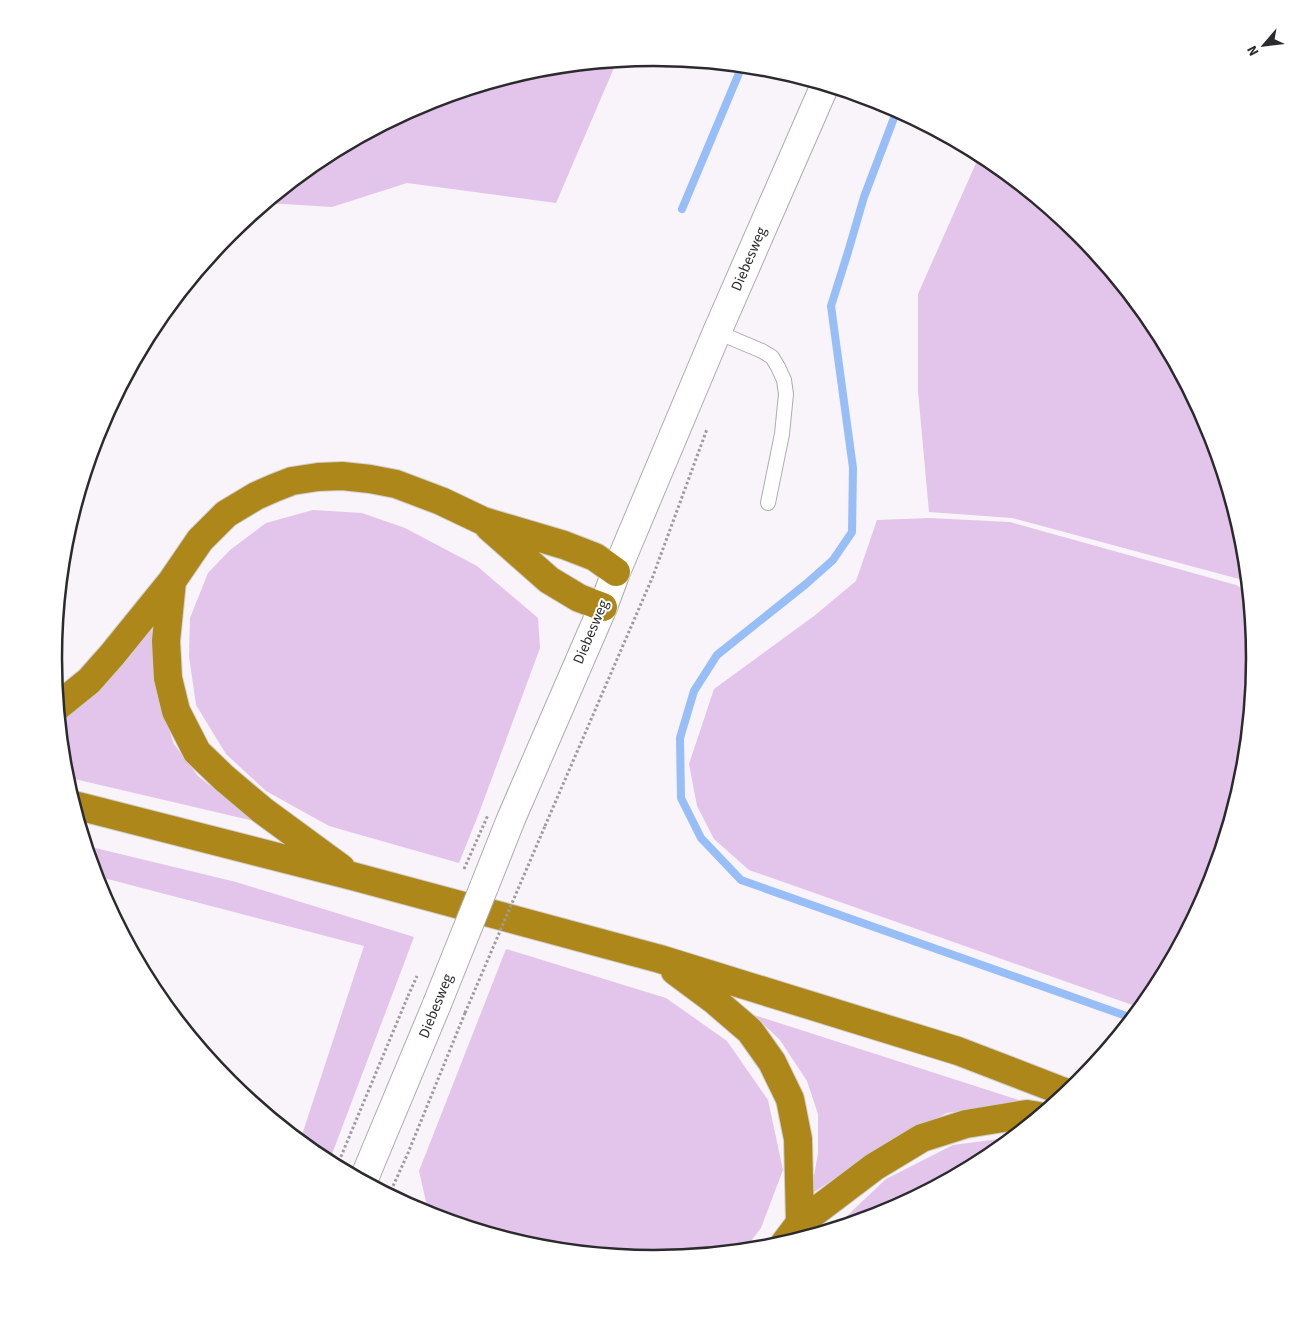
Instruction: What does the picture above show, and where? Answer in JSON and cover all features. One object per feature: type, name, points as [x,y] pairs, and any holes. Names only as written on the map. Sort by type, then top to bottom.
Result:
[{"type":"highway","points":[[64,701],[90,681],[172,581],[200,540],[226,514],[274,488],[292,481],[342,476],[396,484],[441,501],[482,521],[572,548],[595,557],[616,572]]},
{"type":"highway","points":[[482,521],[549,580],[579,598],[603,607]]},
{"type":"highway","points":[[172,581],[166,641],[168,678],[176,711],[197,752],[262,810],[352,876]]},
{"type":"highway","points":[[82,807],[352,876],[660,959],[958,1051],[1059,1090]]},
{"type":"highway","points":[[660,959],[750,1030],[772,1062],[790,1099],[798,1139],[792,1233]]},
{"type":"highway","points":[[792,1233],[874,1167],[922,1138],[966,1124],[1032,1115]]},
{"type":"main road","name":"Diebesweg","points":[[366,1175],[511,819],[821,91]]},
{"type":"lane","points":[[718,332],[772,357],[784,380],[786,394],[782,434],[768,504]]},
{"type":"path","points":[[392,1188],[465,1013],[653,576],[710,422]]},
{"type":"path","points":[[340,1160],[408,996]]},
{"type":"shaded area","points":[[614,68],[556,203],[407,183],[332,207],[276,204],[326,166],[359,146],[428,112],[464,98],[539,78]]},
{"type":"shaded area","points":[[976,162],[1045,213],[1100,268],[1147,330],[1167,362],[1201,432],[1215,468],[1235,543],[1241,580],[1012,518],[929,512],[918,391],[918,294]]},
{"type":"shaded area","points":[[313,510],[362,513],[405,528],[477,566],[538,618],[540,648],[459,863],[329,826],[266,791],[226,754],[196,705],[189,656],[190,618],[208,573],[230,550],[266,523]]},
{"type":"shaded area","points":[[929,518],[1010,522],[1236,585],[1242,589],[1245,620],[1245,697],[1235,774],[1226,812],[1215,849],[1185,920],[1167,955],[1134,1005],[749,870],[714,839],[697,806],[689,764],[714,689],[814,616],[856,581],[877,520]]},
{"type":"shaded area","points":[[151,624],[159,701],[174,744],[198,776],[254,821],[75,779],[66,716],[92,697],[133,653]]},
{"type":"shaded area","points":[[94,848],[236,882],[414,937],[332,1155],[302,1134],[364,946],[105,878]]},
{"type":"shaded area","points":[[506,949],[666,998],[727,1041],[768,1100],[783,1170],[761,1228],[750,1242],[693,1249],[654,1250],[616,1249],[539,1239],[464,1219],[427,1204],[419,1171]]},
{"type":"shaded area","points":[[754,1015],[1025,1102],[947,1113],[902,1135],[811,1194],[818,1153],[818,1114],[807,1081],[780,1040]]},
{"type":"shaded area","points":[[1000,1139],[950,1171],[916,1189],[843,1220],[886,1179],[953,1145]]},
{"type":"waterway","points":[[682,209],[739,73]]},
{"type":"waterway","points":[[894,118],[864,197],[831,306],[853,468],[852,532],[833,560],[717,655],[694,691],[680,738],[681,798],[701,838],[741,880],[1126,1016]]}]
